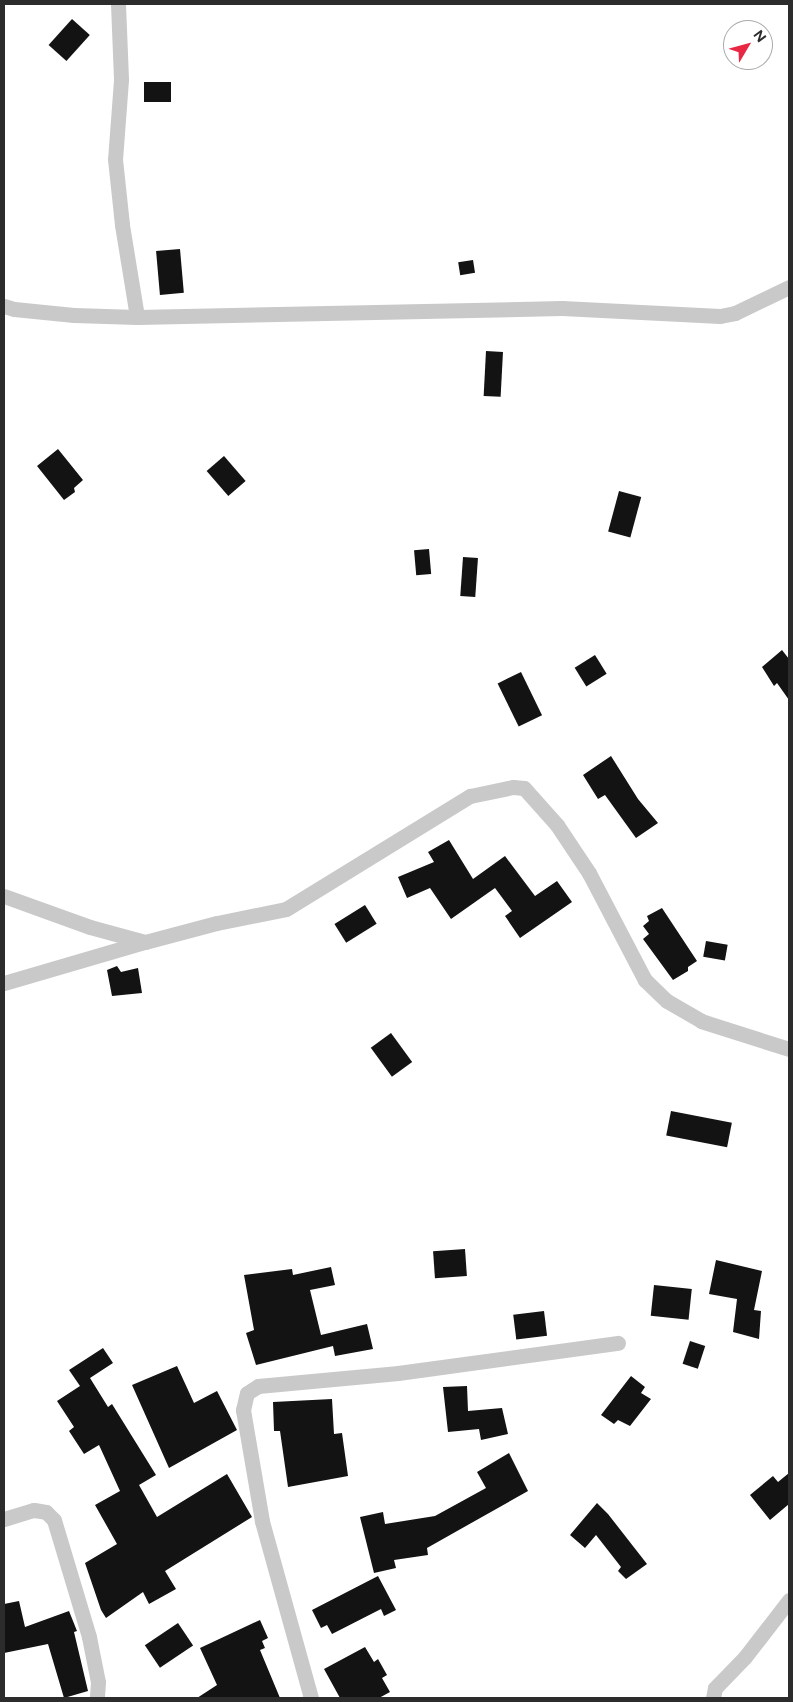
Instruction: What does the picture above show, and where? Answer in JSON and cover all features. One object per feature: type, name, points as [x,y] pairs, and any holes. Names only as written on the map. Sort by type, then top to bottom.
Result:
[{"type":"street","points":[[118,4],[121,80],[114,159],[122,225],[137,317]]},
{"type":"street","points":[[4,306],[14,309],[74,315],[137,317],[562,308],[720,316],[735,313],[789,287]]},
{"type":"street","points":[[4,983],[217,923],[286,910],[470,796],[513,787],[524,788],[557,825],[589,873],[645,980],[667,1001],[701,1021],[789,1049]]},
{"type":"street","points":[[4,896],[90,927],[145,942]]},
{"type":"street","points":[[310,1698],[262,1522],[244,1410],[247,1393],[258,1386],[398,1374],[618,1343]]},
{"type":"street","points":[[4,1519],[34,1510],[46,1512],[54,1520],[89,1638],[98,1682],[97,1698]]},
{"type":"street","points":[[713,1698],[715,1688],[744,1657],[789,1600]]},
{"type":"building","points":[[72,19],[90,35],[66,61],[49,45]]},
{"type":"building","points":[[144,82],[171,82],[171,102],[144,102]]},
{"type":"building","points":[[180,249],[184,293],[160,295],[156,251]]},
{"type":"building","points":[[473,260],[475,273],[460,275],[458,262]]},
{"type":"building","points":[[486,351],[503,352],[501,397],[484,396]]},
{"type":"building","points":[[58,449],[83,480],[74,488],[75,492],[64,500],[37,466]]},
{"type":"building","points":[[224,456],[246,481],[228,496],[207,471]]},
{"type":"building","points":[[619,491],[641,497],[630,538],[608,532]]},
{"type":"building","points":[[429,549],[431,574],[416,575],[414,550]]},
{"type":"building","points":[[463,557],[478,558],[475,597],[460,596]]},
{"type":"building","points":[[782,650],[789,659],[789,700],[777,683],[774,686],[762,667]]},
{"type":"building","points":[[595,655],[607,674],[586,686],[575,668]]},
{"type":"building","points":[[521,672],[542,715],[519,727],[498,683]]},
{"type":"building","points":[[611,756],[638,799],[658,823],[636,838],[605,795],[598,799],[583,775]]},
{"type":"building","points":[[449,840],[473,879],[505,856],[535,896],[557,881],[572,902],[520,938],[505,916],[512,911],[495,888],[451,919],[430,888],[407,898],[398,877],[434,862],[428,852]]},
{"type":"building","points":[[365,905],[377,924],[346,943],[334,924]]},
{"type":"building","points":[[662,908],[697,961],[688,967],[688,971],[673,980],[643,939],[649,934],[643,926],[649,921],[647,916]]},
{"type":"building","points":[[706,941],[728,945],[725,961],[703,957]]},
{"type":"building","points":[[117,966],[121,972],[138,968],[142,993],[112,996],[107,970]]},
{"type":"building","points":[[391,1033],[412,1062],[392,1077],[371,1048]]},
{"type":"building","points":[[671,1111],[732,1123],[727,1147],[666,1136]]},
{"type":"building","points":[[465,1249],[467,1276],[435,1278],[433,1251]]},
{"type":"building","points":[[716,1260],[762,1271],[754,1310],[761,1311],[759,1339],[733,1332],[737,1299],[709,1294]]},
{"type":"building","points":[[331,1267],[335,1285],[310,1290],[321,1335],[367,1324],[373,1349],[335,1356],[333,1346],[256,1365],[246,1333],[254,1330],[244,1275],[292,1269],[293,1275]]},
{"type":"building","points":[[654,1285],[692,1289],[689,1320],[651,1316]]},
{"type":"building","points":[[544,1311],[547,1336],[516,1340],[513,1315]]},
{"type":"building","points":[[690,1341],[705,1346],[698,1369],[683,1364]]},
{"type":"building","points":[[103,1348],[113,1363],[90,1378],[108,1407],[112,1404],[156,1475],[139,1485],[157,1517],[227,1474],[252,1517],[165,1571],[176,1589],[149,1604],[143,1592],[106,1618],[101,1610],[85,1563],[117,1544],[95,1505],[120,1491],[99,1445],[84,1454],[69,1431],[74,1427],[57,1401],[80,1386],[69,1370]]},
{"type":"building","points":[[177,1366],[194,1403],[217,1391],[237,1430],[169,1468],[132,1385]]},
{"type":"building","points":[[631,1376],[645,1387],[641,1393],[651,1399],[630,1426],[618,1420],[614,1424],[601,1415]]},
{"type":"building","points":[[467,1386],[468,1411],[502,1408],[508,1434],[481,1440],[479,1429],[448,1432],[443,1387]]},
{"type":"building","points":[[332,1399],[334,1434],[342,1433],[348,1476],[288,1487],[280,1431],[274,1431],[273,1402]]},
{"type":"building","points":[[509,1453],[528,1491],[427,1548],[428,1555],[394,1560],[396,1568],[374,1573],[360,1517],[383,1512],[385,1524],[435,1516],[486,1488],[477,1472]]},
{"type":"building","points":[[789,1473],[789,1504],[770,1520],[750,1495],[773,1476],[778,1482]]},
{"type":"building","points":[[597,1503],[608,1514],[647,1564],[626,1579],[618,1571],[621,1567],[596,1535],[585,1548],[570,1535]]},
{"type":"building","points":[[378,1576],[396,1610],[384,1616],[381,1609],[332,1634],[327,1625],[321,1628],[312,1610]]},
{"type":"building","points":[[19,1601],[25,1627],[69,1611],[77,1631],[74,1632],[88,1691],[64,1698],[48,1644],[4,1653],[4,1604]]},
{"type":"building","points":[[260,1620],[268,1638],[262,1641],[265,1648],[260,1650],[280,1698],[197,1698],[217,1685],[200,1648]]},
{"type":"building","points":[[178,1623],[193,1645],[160,1668],[145,1645]]},
{"type":"building","points":[[365,1647],[374,1662],[378,1659],[387,1675],[382,1678],[390,1692],[379,1698],[340,1698],[324,1669]]}]
